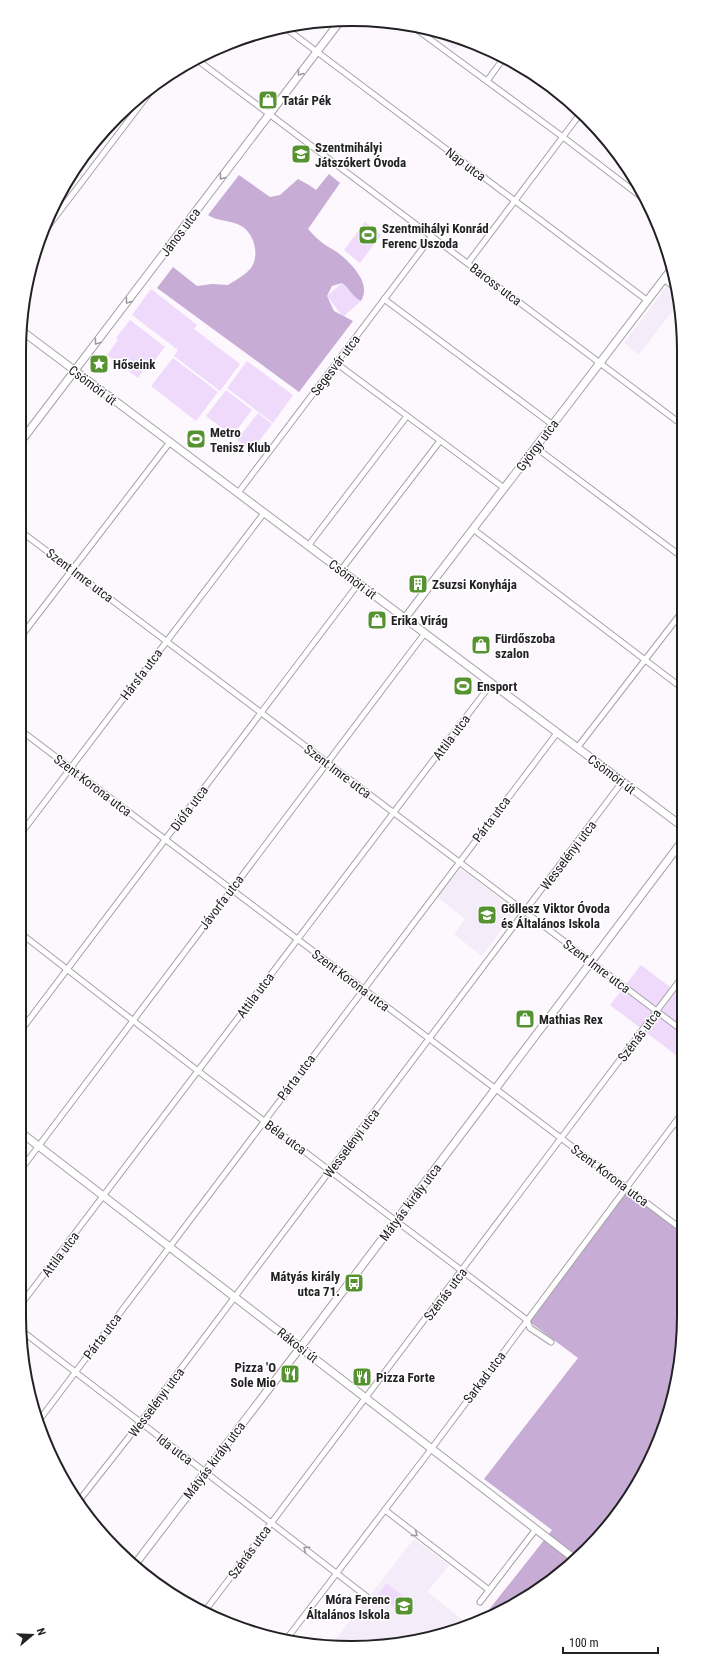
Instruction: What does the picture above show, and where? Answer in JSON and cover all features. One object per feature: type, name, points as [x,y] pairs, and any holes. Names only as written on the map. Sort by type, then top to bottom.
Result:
[{"type":"street","name":"János utca","points":[[26,435],[336,27]]},
{"type":"street","name":"Nap utca","points":[[290,32],[648,301]]},
{"type":"street","points":[[423,34],[487,80],[634,192]]},
{"type":"street","name":"Baross utca","points":[[202,63],[677,420]]},
{"type":"street","points":[[487,80],[500,63]]},
{"type":"street","points":[[57,215],[140,104]]},
{"type":"street","points":[[468,263],[578,117]]},
{"type":"street","name":"Segesvár utca","points":[[238,493],[432,236]]},
{"type":"street","name":"György utca","points":[[405,618],[668,274]]},
{"type":"street","points":[[664,280],[670,284]]},
{"type":"street","points":[[384,299],[552,425]]},
{"type":"street","name":"Csömöri út","points":[[27,335],[677,823]]},
{"type":"street","points":[[336,363],[504,488]]},
{"type":"street","points":[[308,546],[407,416]]},
{"type":"street","points":[[341,570],[440,441]]},
{"type":"street","points":[[26,630],[170,442]]},
{"type":"street","points":[[536,447],[677,553]]},
{"type":"street","name":"Hársfa utca","points":[[26,827],[264,513]]},
{"type":"street","points":[[474,529],[677,684]]},
{"type":"street","name":"Szent Imre utca","points":[[26,535],[677,1027]]},
{"type":"street","name":"Diófa utca","points":[[26,1024],[359,583]]},
{"type":"street","points":[[577,748],[677,618]]},
{"type":"street","name":"Jávorfa utca","points":[[26,1162],[425,633]]},
{"type":"street","name":"Attila utca","points":[[26,1298],[491,684]]},
{"type":"street","name":"Párta utca","points":[[42,1416],[458,862],[557,733]]},
{"type":"street","name":"Szent Korona utca","points":[[26,734],[677,1226]]},
{"type":"street","name":"Wesselényi utca","points":[[82,1497],[140,1423],[622,782]]},
{"type":"street","name":"Mátyás király utca","points":[[138,1561],[677,848]]},
{"type":"street","name":"Béla utca","points":[[26,937],[198,1071],[331,1170],[527,1320],[530,1328],[550,1342]]},
{"type":"street","name":"Szénás utca","points":[[208,1607],[270,1522],[366,1398],[677,984]]},
{"type":"street","name":"Sarkad utca","points":[[289,1635],[432,1449],[677,1120]]},
{"type":"street","name":"Rákosi út","points":[[26,1137],[571,1556]]},
{"type":"street","name":"Ida utca","points":[[27,1335],[366,1596]]},
{"type":"street","points":[[385,1510],[489,1590]]},
{"type":"street","points":[[480,1602],[536,1529]]},
{"type":"shaded area","points":[[441,39],[459,44],[455,49]]},
{"type":"shaded area","points":[[329,174],[340,183],[308,229],[321,242],[337,252],[354,268],[362,280],[364,294],[361,301],[342,283],[332,286],[327,296],[334,311],[353,321],[299,392],[157,288],[173,267],[197,286],[212,284],[228,285],[251,268],[254,262],[255,249],[251,236],[247,231],[237,224],[208,215],[239,175],[270,197],[280,195],[298,179],[316,190]]},
{"type":"shaded area","points":[[365,222],[381,235],[360,263],[344,250]]},
{"type":"shaded area","points":[[342,283],[361,301],[343,317],[327,296]]},
{"type":"shaded area","points":[[666,287],[671,291],[674,309],[639,355],[624,343]]},
{"type":"shaded area","points":[[151,289],[197,325],[194,329],[240,364],[220,391],[174,356],[178,350],[132,315]]},
{"type":"shaded area","points":[[130,320],[165,347],[151,365],[116,338]]},
{"type":"shaded area","points":[[118,340],[149,363],[138,378],[107,355]]},
{"type":"shaded area","points":[[173,358],[218,392],[196,421],[151,386]]},
{"type":"shaded area","points":[[247,361],[293,395],[273,423],[227,388]]},
{"type":"shaded area","points":[[226,390],[252,410],[232,436],[206,416]]},
{"type":"shaded area","points":[[258,413],[272,424],[251,451],[237,440]]},
{"type":"shaded area","name":"Göllesz Viktor Óvoda és Általános Iskola","points":[[460,868],[516,911],[482,956],[454,934],[465,919],[437,897]]},
{"type":"shaded area","points":[[641,965],[677,992],[676,1055],[610,1005]]},
{"type":"shaded area","points":[[627,1188],[677,1226],[677,1316],[671,1379],[660,1420],[643,1459],[633,1478],[610,1514],[582,1546],[550,1574],[514,1597],[489,1610],[552,1530],[484,1479],[578,1358],[527,1320]]},
{"type":"shaded area","name":"Móra Ferenc Általános Iskola","points":[[414,1539],[449,1565],[427,1592],[463,1620],[462,1621],[415,1635],[373,1640],[335,1640]]},
{"type":"shaded area","points":[[386,1583],[406,1598],[397,1609],[378,1595]]},
{"type":"place","name":"Tatár Pék","points":[[268,100]]},
{"type":"place","name":"Szentmihályi Játszókert Óvoda","points":[[301,154]]},
{"type":"place","name":"Szentmihályi Konrád Ferenc Uszoda","points":[[368,235]]},
{"type":"place","name":"Hőseink","points":[[99,364]]},
{"type":"place","name":"Metro Tenisz Klub","points":[[196,439]]},
{"type":"place","name":"Zsuzsi Konyhája","points":[[418,584]]},
{"type":"place","name":"Erika Virág","points":[[377,620]]},
{"type":"place","name":"Fürdőszoba szalon","points":[[481,645]]},
{"type":"place","name":"Ensport","points":[[463,686]]},
{"type":"place","name":"Göllesz Viktor Óvoda és Általános Iskola","points":[[487,915]]},
{"type":"place","name":"Mathias Rex","points":[[525,1019]]},
{"type":"place","name":"Mátyás király utca 71.","points":[[354,1283]]},
{"type":"place","name":"Pizza 'O Sole Mio","points":[[290,1374]]},
{"type":"place","name":"Pizza Forte","points":[[362,1377]]},
{"type":"place","name":"Móra Ferenc Általános Iskola","points":[[404,1606]]}]
